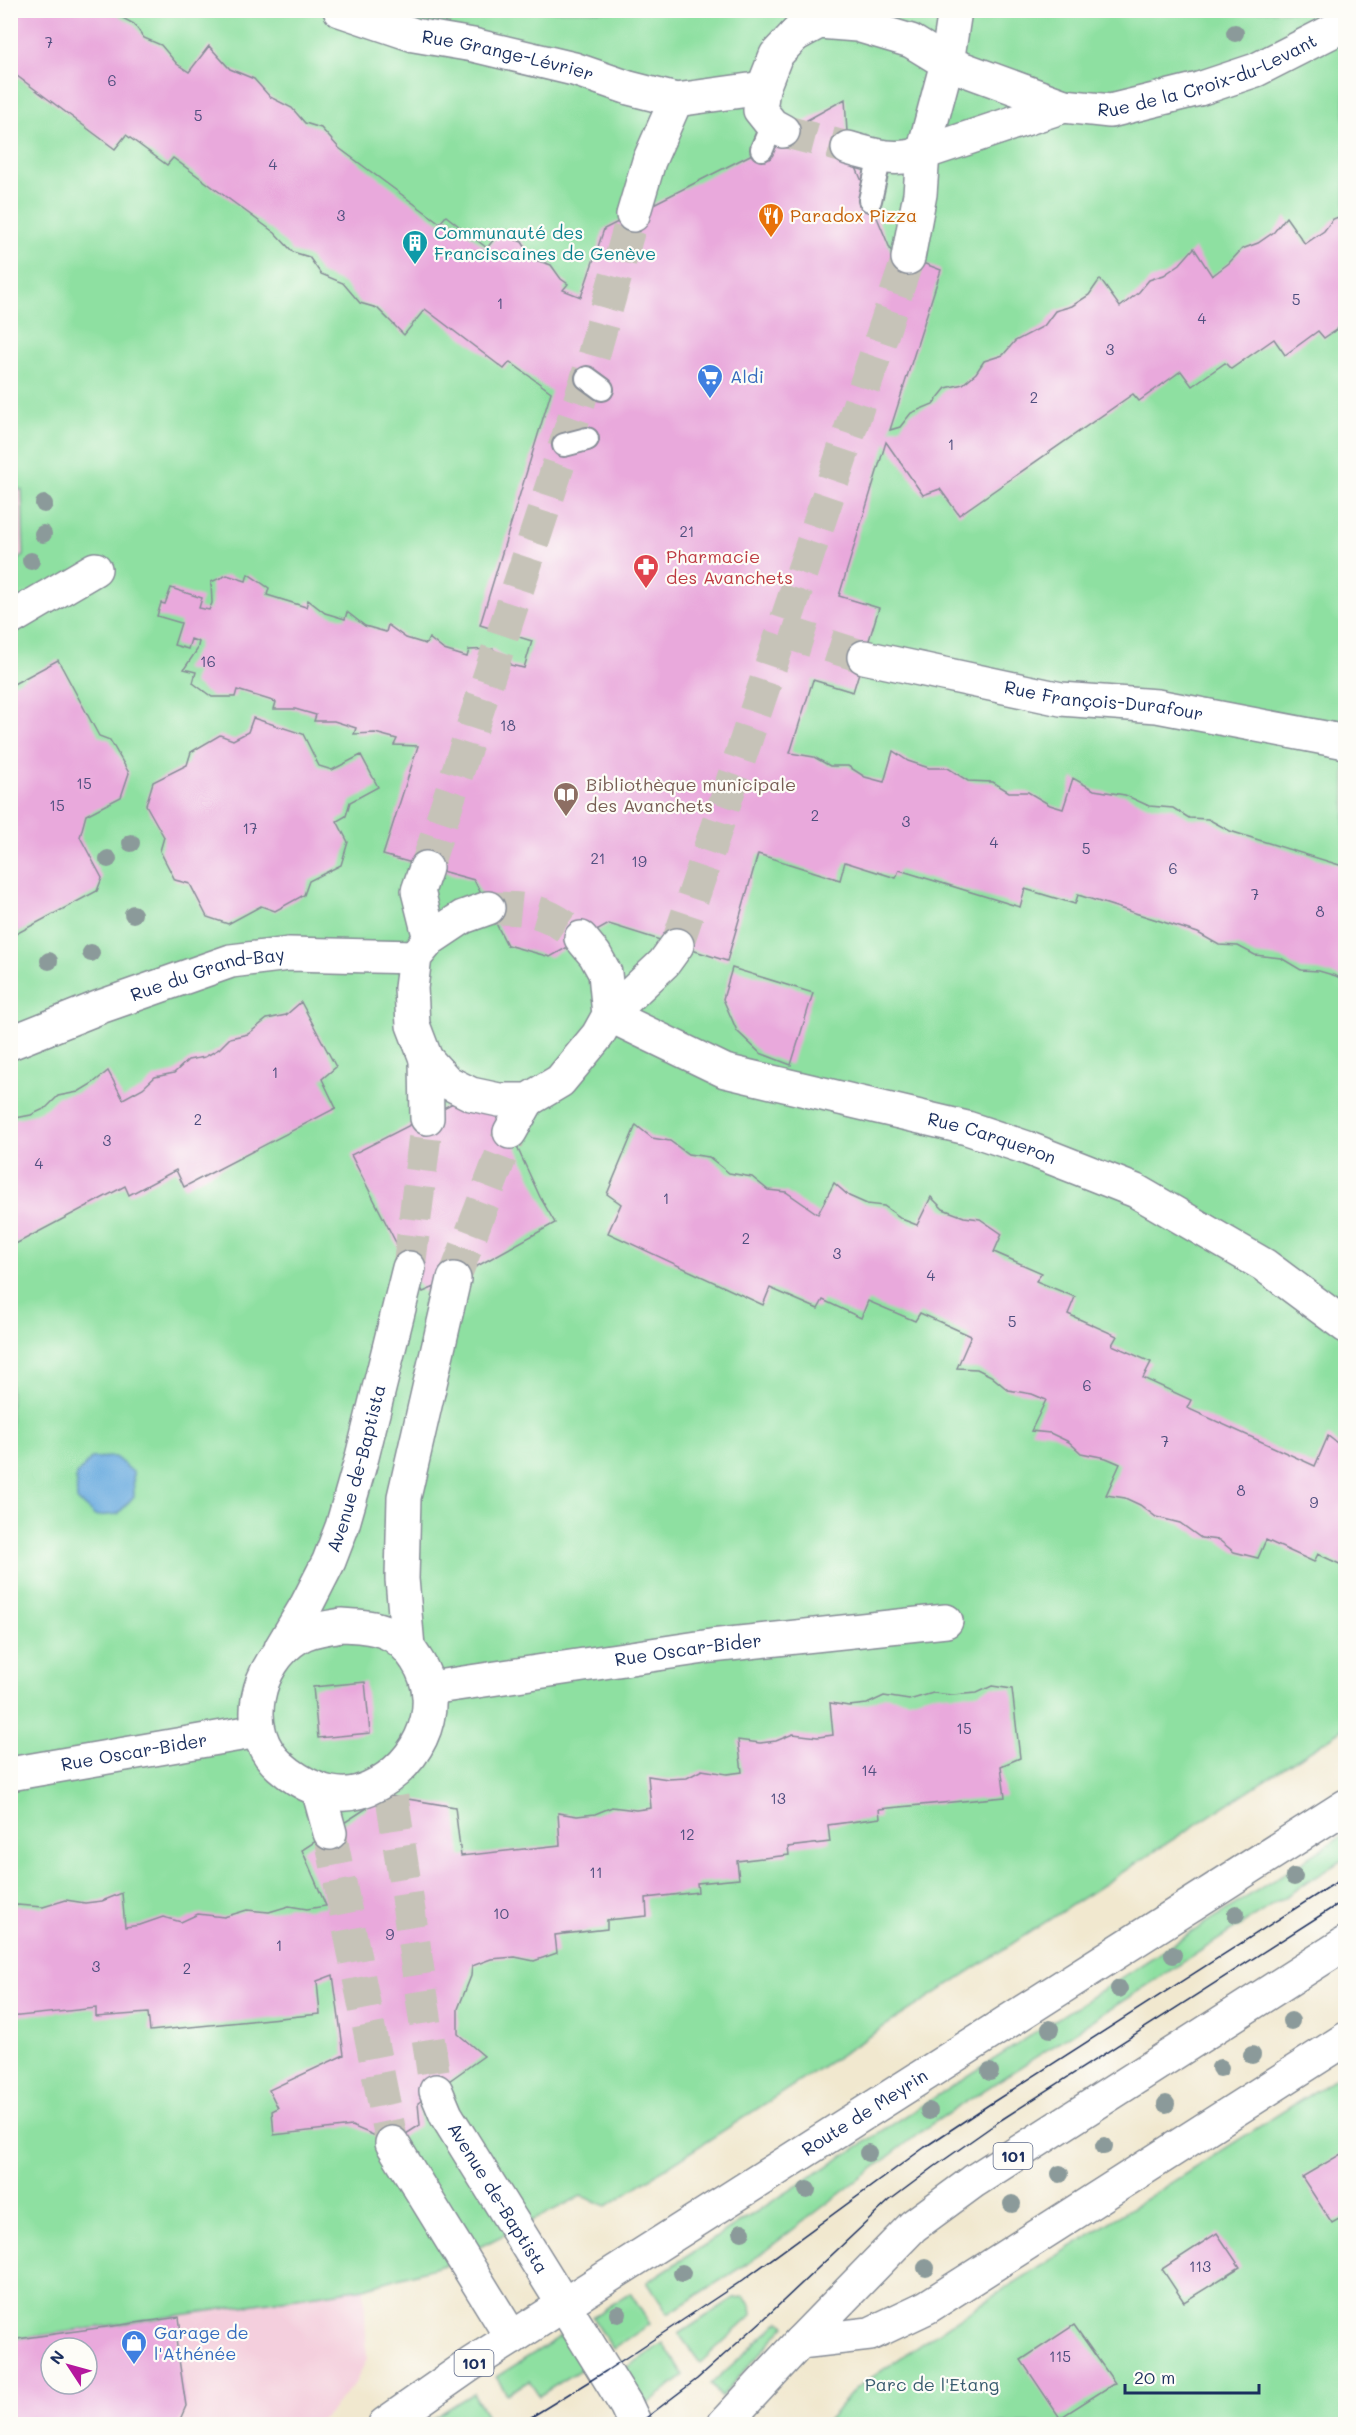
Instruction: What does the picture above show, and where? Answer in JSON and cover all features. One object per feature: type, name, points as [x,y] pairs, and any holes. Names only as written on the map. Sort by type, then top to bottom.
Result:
[{"type":"street","name":"Rue Grange-Lévrier","points":[[340,10],[414,35],[473,45],[574,69],[629,88],[676,100]]},
{"type":"street","points":[[772,135],[760,110],[763,88],[785,45],[817,10]]},
{"type":"street","points":[[908,258],[920,194],[923,153],[947,63],[955,10]]},
{"type":"street","name":"Rue de la Croix-du-Levant","points":[[785,45],[819,22],[857,25],[911,41],[947,63],[1064,106],[1110,111],[1199,88],[1256,70],[1346,24]]},
{"type":"street","points":[[633,215],[649,161],[676,100],[763,88]]},
{"type":"street","name":"Rue de la Croix-du-Levant","points":[[848,148],[880,157],[908,158],[1064,106]]},
{"type":"street","points":[[10,619],[95,569]]},
{"type":"street","name":"Rue François-Durafour","points":[[864,657],[1061,699],[1157,706],[1346,742]]},
{"type":"street","points":[[426,868],[418,891],[422,948],[411,988],[413,1025],[426,1059],[428,1118]]},
{"type":"street","points":[[422,948],[463,916],[488,908]]},
{"type":"street","points":[[581,938],[595,955],[605,973],[609,1015]]},
{"type":"street","points":[[510,1132],[528,1100],[560,1081],[586,1052],[609,1015],[664,963],[677,945]]},
{"type":"street","name":"Rue du Grand-Bay","points":[[10,1043],[100,1007],[231,961],[288,954],[422,948]]},
{"type":"street","name":"Rue Carqueron","points":[[609,1015],[725,1071],[967,1128],[1027,1148],[1136,1191],[1264,1265],[1346,1326]]},
{"type":"street","points":[[426,1059],[447,1083],[471,1094],[499,1100],[528,1100]]},
{"type":"street","name":"Avenue de-Baptista","points":[[275,1657],[306,1606],[329,1561],[342,1527],[362,1457],[409,1268]]},
{"type":"street","points":[[408,1647],[402,1579],[404,1497],[454,1279]]},
{"type":"street","name":"Rue Oscar-Bider","points":[[430,1688],[711,1646],[946,1621]]},
{"type":"street","points":[[341,1625],[367,1627],[387,1632],[408,1647],[424,1671],[430,1688],[430,1708],[424,1733],[393,1785],[358,1792],[340,1793],[318,1790],[295,1778],[277,1764],[267,1751],[258,1731],[256,1706],[261,1682],[275,1657],[298,1636],[341,1625]]},
{"type":"street","name":"Rue Oscar-Bider","points":[[10,1774],[258,1731]]},
{"type":"street","points":[[318,1790],[330,1833]]},
{"type":"street","name":"Route de Meyrin","points":[[385,2424],[512,2338],[1346,1806]]},
{"type":"street","name":"101","points":[[724,2424],[913,2226],[974,2181],[1346,1943]]},
{"type":"street","points":[[800,2342],[870,2334],[927,2307],[1346,2039]]},
{"type":"street","name":"Avenue de-Baptista","points":[[436,2091],[446,2115],[565,2304],[635,2424]]},
{"type":"street","points":[[392,2143],[512,2338]]},
{"type":"lane","points":[[870,200],[880,157]]},
{"type":"lane","points":[[564,445],[587,439]]},
{"type":"shaded area","points":[[10,488],[22,490],[24,556],[11,564]]},
{"type":"shaded area","points":[[364,2288],[367,2359],[355,2383],[328,2414],[314,2424],[11,2424],[10,2340]]},
{"type":"green space","points":[[11,11],[1345,11],[1345,1728],[607,2206],[581,2196],[444,2265],[364,2288],[11,2340],[10,564],[24,556],[22,490],[10,488]]},
{"type":"green space","points":[[1345,1834],[1345,1858],[930,2125],[757,2257],[668,2314],[647,2282]]},
{"type":"green space","name":"Parc de l'Etang","points":[[1345,2072],[1345,2424],[824,2424],[856,2388],[967,2313]]},
{"type":"green space","points":[[630,2293],[650,2324],[613,2349],[592,2317]]},
{"type":"green space","points":[[744,2297],[751,2306],[752,2315],[700,2363],[679,2334],[734,2298]]},
{"type":"green space","points":[[780,2321],[786,2325],[721,2397],[711,2384]]},
{"type":"green space","points":[[561,2336],[583,2368],[539,2396],[529,2381],[507,2394],[496,2377]]},
{"type":"green space","points":[[663,2343],[684,2376],[647,2404],[625,2369]]},
{"type":"green space","points":[[473,2393],[492,2424],[424,2424]]},
{"type":"water","points":[[115,1457],[133,1472],[134,1496],[118,1514],[95,1516],[77,1500],[76,1476],[92,1458]]},
{"type":"building","points":[[10,10],[108,10],[134,24],[144,38],[161,45],[177,64],[189,72],[209,46],[230,69],[254,79],[270,97],[292,108],[305,123],[321,128],[339,148],[440,223],[446,216],[487,248],[498,234],[522,242],[533,259],[551,265],[561,279],[568,284],[563,290],[581,297],[604,229],[762,149],[783,131],[845,99],[848,148],[891,251],[941,270],[890,430],[900,427],[911,413],[933,404],[946,388],[963,384],[976,373],[984,361],[1003,355],[1015,341],[1044,326],[1055,311],[1072,306],[1089,295],[1100,279],[1120,307],[1139,292],[1149,280],[1164,275],[1180,264],[1194,248],[1212,276],[1242,249],[1258,243],[1274,232],[1286,217],[1305,244],[1324,231],[1333,219],[1346,214],[1346,323],[1324,338],[1318,331],[1285,355],[1274,339],[1231,369],[1225,363],[1192,386],[1181,371],[1139,401],[1133,394],[959,515],[940,489],[923,495],[886,442],[839,596],[879,608],[853,692],[813,680],[790,753],[814,757],[830,766],[848,766],[865,777],[884,782],[893,751],[908,761],[929,768],[948,768],[968,781],[993,782],[1009,792],[1028,792],[1050,805],[1063,809],[1073,778],[1094,790],[1125,795],[1149,806],[1173,808],[1189,818],[1208,819],[1230,831],[1346,867],[1346,981],[1319,971],[1301,970],[1281,958],[1255,955],[1238,946],[1219,945],[1198,933],[1078,895],[1075,904],[1025,889],[1020,907],[899,870],[896,878],[845,862],[840,880],[758,854],[727,961],[609,924],[550,957],[507,945],[474,880],[383,855],[418,746],[394,745],[397,739],[375,733],[354,734],[356,728],[334,721],[314,721],[316,715],[295,709],[274,709],[276,702],[237,690],[235,697],[212,697],[193,683],[196,672],[184,669],[197,650],[199,642],[191,639],[188,649],[174,645],[181,623],[157,616],[161,603],[165,604],[171,588],[202,598],[199,608],[209,610],[212,603],[211,582],[227,575],[246,581],[248,574],[269,588],[267,595],[306,607],[308,600],[325,613],[345,619],[347,612],[365,626],[386,632],[388,625],[406,638],[426,644],[429,638],[444,650],[467,657],[469,650],[493,649],[510,662],[510,665],[524,668],[532,641],[480,625],[551,392],[510,362],[504,369],[425,309],[404,335],[377,308],[360,303],[343,283],[321,274],[309,257],[293,252],[275,233],[173,158],[167,165],[126,135],[115,149],[13,73],[10,77]]},
{"type":"building","points":[[58,660],[99,736],[110,740],[129,773],[121,797],[86,815],[80,837],[102,878],[97,891],[16,934],[10,932],[10,686]]},
{"type":"building","points":[[253,718],[303,734],[319,766],[332,770],[361,755],[378,787],[350,802],[346,816],[337,821],[348,842],[341,865],[309,881],[304,895],[275,911],[261,906],[228,924],[207,917],[190,884],[175,880],[160,851],[164,837],[146,805],[153,782],[187,765],[191,752],[220,735],[233,740],[248,732]]},
{"type":"building","points":[[732,968],[813,993],[791,1065],[760,1053],[737,1031],[723,999]]},
{"type":"building","points":[[301,1002],[336,1067],[322,1079],[336,1108],[184,1187],[176,1170],[129,1195],[125,1186],[10,1247],[10,1123],[16,1118],[31,1115],[46,1108],[58,1096],[78,1092],[108,1071],[123,1099],[143,1088],[155,1077],[174,1073],[188,1060],[205,1057],[219,1049],[230,1038],[248,1034],[267,1019],[286,1015]]},
{"type":"building","points":[[459,1100],[499,1114],[555,1223],[454,1279],[423,1292],[351,1155]]},
{"type":"building","points":[[636,1125],[652,1138],[670,1141],[688,1154],[709,1157],[729,1173],[752,1177],[768,1190],[786,1192],[818,1214],[834,1183],[849,1196],[867,1204],[884,1206],[904,1220],[917,1225],[931,1197],[943,1209],[964,1217],[980,1219],[1002,1234],[994,1252],[1042,1273],[1036,1281],[1075,1297],[1068,1314],[1117,1336],[1112,1345],[1151,1362],[1143,1378],[1191,1400],[1187,1408],[1315,1466],[1328,1436],[1346,1450],[1346,1567],[1318,1554],[1314,1562],[1266,1540],[1258,1558],[1234,1552],[1219,1540],[1201,1538],[1180,1523],[1156,1517],[1140,1505],[1125,1498],[1106,1495],[1120,1464],[1106,1458],[1081,1453],[1069,1442],[1050,1433],[1031,1431],[1046,1400],[1032,1394],[1008,1390],[991,1376],[977,1369],[957,1368],[971,1336],[920,1313],[915,1321],[868,1301],[861,1318],[823,1300],[818,1309],[770,1288],[763,1305],[608,1233],[621,1204],[607,1194]]},
{"type":"building","points":[[365,1682],[370,1733],[318,1738],[313,1687]]},
{"type":"building","points":[[992,1686],[1012,1689],[1020,1758],[1001,1766],[1005,1797],[879,1809],[880,1818],[828,1825],[830,1842],[788,1847],[789,1855],[737,1861],[739,1879],[697,1883],[698,1892],[646,1898],[647,1916],[607,1920],[607,1929],[555,1935],[557,1953],[534,1961],[515,1957],[491,1959],[472,1966],[471,1976],[458,2009],[458,2034],[484,2056],[418,2103],[420,2125],[392,2143],[352,2126],[274,2135],[272,2111],[278,2108],[269,2090],[344,2055],[333,1975],[317,1981],[320,2014],[150,2031],[148,2013],[96,2017],[96,2008],[10,2017],[10,1908],[17,1905],[43,1907],[66,1900],[85,1903],[102,1901],[122,1893],[125,1927],[140,1925],[163,1917],[181,1922],[198,1914],[224,1917],[247,1910],[269,1912],[289,1906],[307,1909],[326,1906],[302,1850],[367,1808],[366,1792],[455,1807],[461,1856],[560,1845],[558,1813],[577,1816],[595,1814],[612,1807],[636,1810],[651,1808],[648,1776],[668,1779],[687,1778],[702,1770],[727,1774],[742,1772],[738,1740],[760,1743],[776,1741],[793,1734],[818,1737],[833,1735],[830,1703],[849,1706],[867,1704],[884,1696],[909,1700],[933,1693],[952,1695],[977,1693]]},
{"type":"building","points":[[1346,2151],[1346,2215],[1332,2223],[1302,2177]]},
{"type":"building","points":[[1217,2233],[1240,2267],[1184,2302],[1162,2269]]},
{"type":"building","name":"Garage de l'Athénée","points":[[179,2317],[181,2332],[175,2333],[186,2406],[178,2424],[10,2424],[10,2340],[39,2336],[39,2396],[99,2396],[99,2336],[39,2336]]},
{"type":"building","points":[[1074,2325],[1115,2383],[1060,2418],[1021,2360]]},
{"type":"tunnel","points":[[783,131],[848,148]]},
{"type":"tunnel","points":[[426,868],[587,378],[633,215]]},
{"type":"tunnel","points":[[677,945],[908,258]]},
{"type":"tunnel","points":[[782,631],[864,657]]},
{"type":"tunnel","points":[[488,908],[538,912],[558,921],[581,938]]},
{"type":"tunnel","points":[[409,1268],[427,1118]]},
{"type":"tunnel","points":[[454,1279],[510,1132]]},
{"type":"tunnel","points":[[392,1797],[436,2091]]},
{"type":"tunnel","points":[[330,1833],[392,2143]]},
{"type":"tram line","points":[[520,2424],[606,2371],[743,2280],[925,2147],[1346,1876]]},
{"type":"tram line","points":[[638,2424],[697,2379],[890,2200],[934,2167],[1001,2120],[1346,1899]]},
{"type":"place","name":"Paradox Pizza","points":[[771,239]]},
{"type":"place","name":"Communauté des Franciscaines de Genève","points":[[415,266]]},
{"type":"place","name":"Aldi","points":[[710,400]]},
{"type":"place","name":"Pharmacie des Avanchets","points":[[646,590]]},
{"type":"place","name":"Bibliothèque municipale des Avanchets","points":[[566,818]]},
{"type":"place","name":"Garage de l'Athénée","points":[[134,2366]]}]
